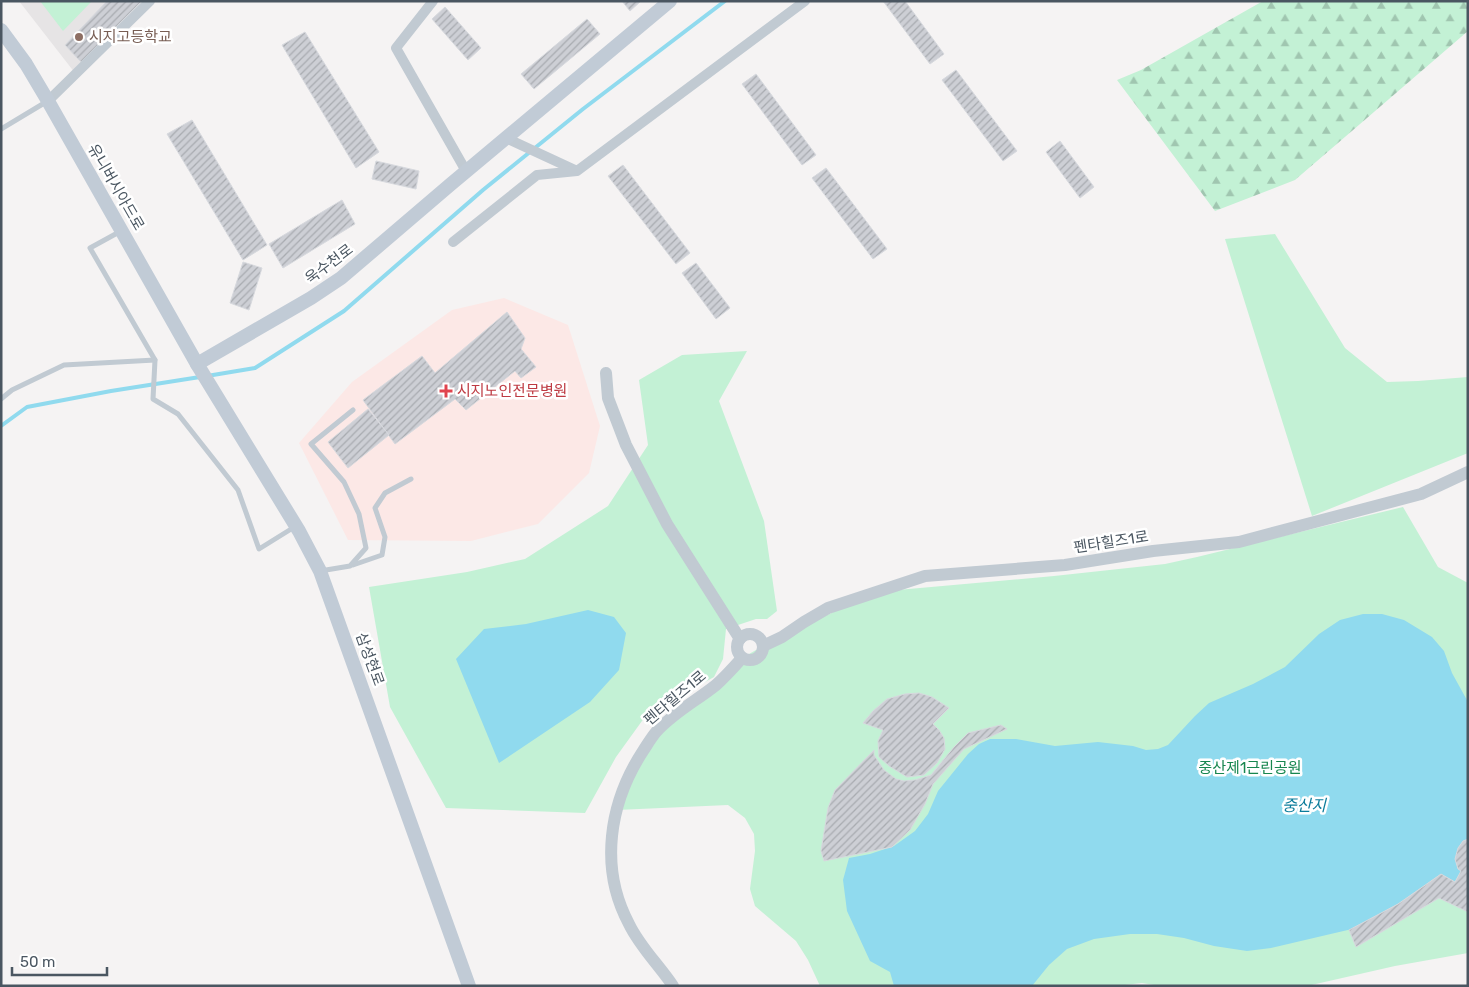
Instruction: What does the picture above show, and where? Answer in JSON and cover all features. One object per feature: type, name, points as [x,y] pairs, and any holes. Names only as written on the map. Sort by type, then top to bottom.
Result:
[{"type":"main road","name":"욱수천로","points":[[197,364],[311,298],[341,278],[670,1]]},
{"type":"main road","name":"유니버시아드로","points":[[1,30],[26,64],[48,101],[197,364]]},
{"type":"main road","name":"삼성현로","points":[[197,364],[296,526],[320,571],[469,986]]},
{"type":"street","points":[[48,101],[150,1]]},
{"type":"street","points":[[432,1],[396,48],[466,171]]},
{"type":"street","points":[[453,242],[537,175],[576,171],[805,1]]},
{"type":"street","points":[[506,138],[576,171]]},
{"type":"street","points":[[606,373],[608,398],[626,445],[667,524],[740,639]]},
{"type":"street","name":"펜타힐즈1로","points":[[763,646],[782,637],[828,608],[925,576],[1065,565],[1153,551],[1240,542],[1421,494],[1468,472]]},
{"type":"street","points":[[748,634],[759,638],[763,646],[758,658],[750,660],[739,655],[737,647],[740,639],[748,634]]},
{"type":"street","name":"펜타힐즈1로","points":[[673,986],[644,949],[629,926],[618,902],[611,872],[611,846],[618,804],[632,769],[656,733],[684,708],[716,685],[742,658]]},
{"type":"lane","points":[[1,128],[48,101]]},
{"type":"lane","points":[[122,231],[90,248],[155,360],[153,399],[178,414],[238,490],[259,549],[296,526]]},
{"type":"lane","points":[[1,399],[12,390],[64,365],[155,360]]},
{"type":"lane","points":[[350,566],[366,548],[359,514],[344,482],[311,444],[353,410]]},
{"type":"lane","points":[[320,571],[350,566],[382,556],[385,537],[375,508],[385,493],[411,479]]},
{"type":"shaded area","name":"시지고등학교","points":[[19,1],[146,1],[75,73]]},
{"type":"shaded area","points":[[504,298],[568,325],[600,426],[589,473],[538,524],[471,541],[348,540],[299,443],[352,382],[452,310]]},
{"type":"green space","points":[[40,1],[92,1],[63,31]]},
{"type":"green space","points":[[1263,1],[1468,1],[1468,31],[1295,180],[1215,211],[1117,80],[1141,70]]},
{"type":"green space","points":[[1275,234],[1345,348],[1387,382],[1468,377],[1468,453],[1312,516],[1225,239]]},
{"type":"green space","points":[[747,351],[719,401],[764,521],[777,611],[767,619],[756,619],[726,629],[723,659],[714,677],[647,714],[616,757],[585,813],[446,808],[390,707],[369,587],[467,572],[525,559],[608,506],[648,445],[639,380],[682,355]]},
{"type":"green space","name":"중산제1근린공원","points":[[1403,507],[1438,567],[1468,583],[1468,953],[1395,966],[1307,986],[1160,986],[1142,983],[1116,986],[820,986],[808,960],[796,941],[755,906],[750,889],[755,851],[754,834],[745,818],[728,805],[617,810],[656,733],[742,658],[875,592],[1165,564]]},
{"type":"water","points":[[588,610],[614,617],[626,633],[619,670],[590,702],[499,763],[456,659],[484,629],[526,624]]},
{"type":"water","name":"중산지","points":[[1363,614],[1382,614],[1404,620],[1432,637],[1444,651],[1452,673],[1468,702],[1468,839],[1463,842],[1461,871],[1455,882],[1441,874],[1398,904],[1352,929],[1271,948],[1247,951],[1157,934],[1130,934],[1094,939],[1067,949],[1049,965],[1032,986],[894,986],[890,972],[870,961],[847,911],[843,880],[849,858],[870,854],[894,846],[915,831],[928,814],[938,791],[968,754],[979,744],[990,739],[1016,739],[1055,746],[1098,742],[1133,746],[1146,750],[1158,749],[1168,745],[1209,703],[1253,684],[1285,667],[1319,634],[1340,620]]},
{"type":"building","points":[[107,1],[142,1],[81,62],[65,45]]},
{"type":"building","points":[[622,1],[641,1],[630,11]]},
{"type":"building","points":[[883,1],[905,1],[944,54],[930,64]]},
{"type":"building","points":[[445,7],[481,48],[468,60],[432,19]]},
{"type":"building","points":[[587,19],[600,34],[534,89],[521,74]]},
{"type":"building","points":[[305,32],[379,152],[356,168],[282,45]]},
{"type":"building","points":[[956,70],[1017,151],[1003,161],[942,80]]},
{"type":"building","points":[[756,74],[816,155],[802,165],[742,84]]},
{"type":"building","points":[[192,120],[267,245],[243,260],[167,134]]},
{"type":"building","points":[[1060,141],[1094,187],[1080,198],[1046,152]]},
{"type":"building","points":[[376,161],[419,171],[416,189],[372,179]]},
{"type":"building","points":[[623,165],[690,253],[676,264],[608,176]]},
{"type":"building","points":[[826,168],[887,249],[873,259],[812,178]]},
{"type":"building","points":[[342,200],[355,224],[283,268],[269,244]]},
{"type":"building","points":[[243,262],[262,268],[249,310],[230,303]]},
{"type":"building","points":[[696,263],[730,308],[716,319],[682,273]]},
{"type":"building","name":"시지노인전문병원","points":[[507,312],[525,338],[521,349],[536,367],[521,378],[515,371],[466,410],[455,399],[395,444],[363,400],[422,356],[435,373]]},
{"type":"building","points":[[368,409],[389,435],[348,468],[328,442]]},
{"type":"building","points":[[919,693],[932,697],[949,708],[933,724],[944,738],[945,749],[937,763],[924,775],[907,777],[889,766],[879,757],[878,741],[883,730],[863,723],[887,699],[905,694]]},
{"type":"building","points":[[1001,725],[1007,729],[964,749],[933,784],[925,804],[910,830],[892,847],[824,861],[821,851],[828,808],[835,790],[874,750],[874,755],[884,770],[896,779],[904,781],[915,780],[931,775],[968,733]]},
{"type":"building","points":[[1468,839],[1468,912],[1439,898],[1356,947],[1349,930],[1398,904],[1441,874],[1455,882],[1461,871],[1458,869],[1455,859],[1458,848],[1463,841]]},
{"type":"waterway","points":[[207,376],[255,368],[344,311],[483,190],[583,109],[725,1]]},
{"type":"waterway","points":[[1,426],[27,407],[200,377]]},
{"type":"place","name":"시지고등학교","points":[[79,37]]},
{"type":"place","name":"시지노인전문병원","points":[[446,391]]}]
